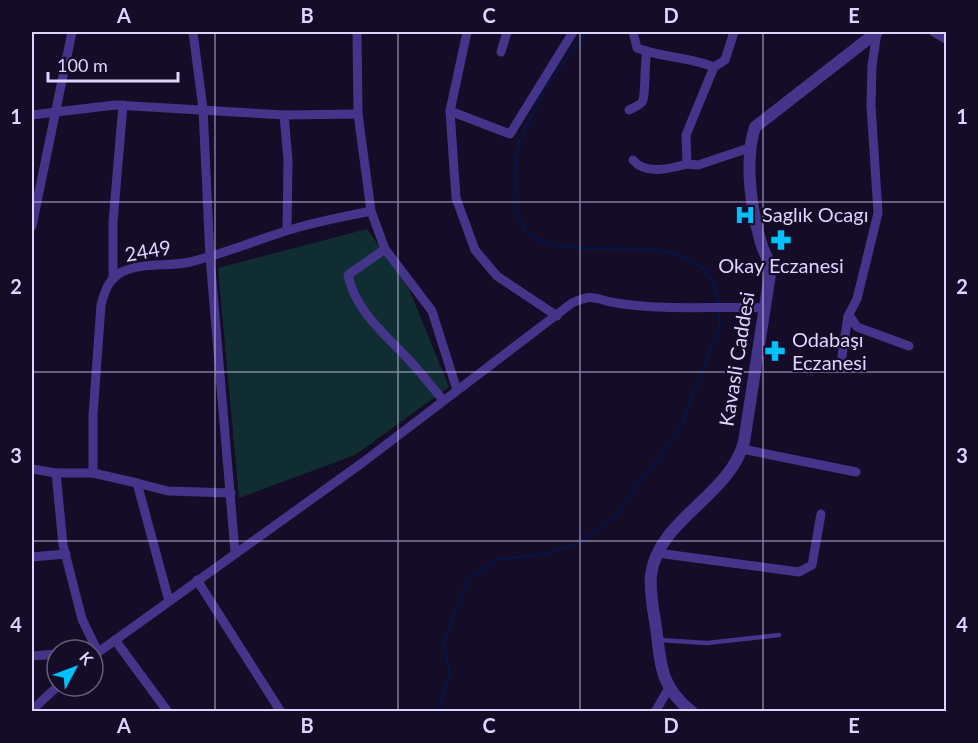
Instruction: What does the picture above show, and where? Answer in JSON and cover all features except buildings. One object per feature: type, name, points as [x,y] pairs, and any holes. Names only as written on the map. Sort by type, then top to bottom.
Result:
[{"type":"street","points":[[32,226],[53,114],[72,32]]},
{"type":"street","points":[[193,32],[203,110],[210,257],[235,552]]},
{"type":"street","points":[[357,32],[357,114],[371,211],[385,249],[432,311],[457,390]]},
{"type":"street","points":[[467,32],[450,111],[456,198],[475,250],[497,276],[557,316]]},
{"type":"street","points":[[501,52],[507,32]]},
{"type":"street","points":[[450,111],[510,134],[573,32]]},
{"type":"street","points":[[633,32],[637,48],[679,56],[714,68]]},
{"type":"street","points":[[687,164],[686,135],[714,68],[725,60],[734,32]]},
{"type":"street","points":[[633,160],[639,167],[646,169],[687,164],[698,165],[749,148],[755,127],[877,32]]},
{"type":"street","points":[[842,356],[849,315],[857,299],[878,213],[871,105],[872,66],[877,32]]},
{"type":"street","points":[[934,32],[946,39]]},
{"type":"street","points":[[629,110],[642,103],[645,97],[643,68],[647,51]]},
{"type":"street","points":[[113,278],[112,222],[123,105]]},
{"type":"street","points":[[32,115],[123,105],[284,115],[357,114]]},
{"type":"street","points":[[284,115],[288,160],[287,230]]},
{"type":"street","name":"Kavasli Caddesi","points":[[692,711],[664,681],[657,640],[651,577],[659,547],[727,476],[739,460],[742,450],[754,391],[770,274],[769,256],[762,246],[755,216],[749,148]]},
{"type":"street","name":"2449","points":[[93,473],[93,415],[101,305],[105,288],[113,278],[124,271],[139,267],[180,265],[287,230],[371,211]]},
{"type":"street","points":[[385,249],[348,275],[350,283],[358,301],[373,322],[444,400]]},
{"type":"street","points":[[105,647],[362,463],[457,390],[585,297],[597,296],[612,303],[647,308],[764,308]]},
{"type":"street","points":[[849,315],[857,327],[909,346]]},
{"type":"street","points":[[742,450],[856,472]]},
{"type":"street","points":[[32,469],[56,473],[93,473],[168,491],[231,493]]},
{"type":"street","points":[[56,473],[66,554],[89,638]]},
{"type":"street","points":[[137,483],[169,600]]},
{"type":"street","points":[[657,553],[799,572],[812,565],[822,514]]},
{"type":"street","points":[[32,557],[66,554]]},
{"type":"street","points":[[197,580],[282,711]]},
{"type":"street","points":[[115,640],[168,711]]},
{"type":"street","points":[[655,711],[669,688]]},
{"type":"street","points":[[32,710],[45,698]]},
{"type":"lane","points":[[657,640],[707,643],[779,635]]},
{"type":"green space","points":[[367,229],[409,289],[449,387],[355,455],[239,498],[218,268]]},
{"type":"waterway","points":[[586,32],[545,88],[518,144],[514,204],[525,232],[547,243],[572,247],[625,248],[677,254],[698,264],[712,281],[719,306]]},
{"type":"waterway","points":[[438,712],[450,673],[444,645],[466,582],[495,560],[538,555],[576,545],[616,516],[682,424],[720,325],[719,312]]},
{"type":"place","name":"Saglık Ocagı","points":[[745,215]]},
{"type":"place","name":"Okay Eczanesi","points":[[781,240]]},
{"type":"place","name":"Odabaşı Eczanesi","points":[[775,351]]}]
